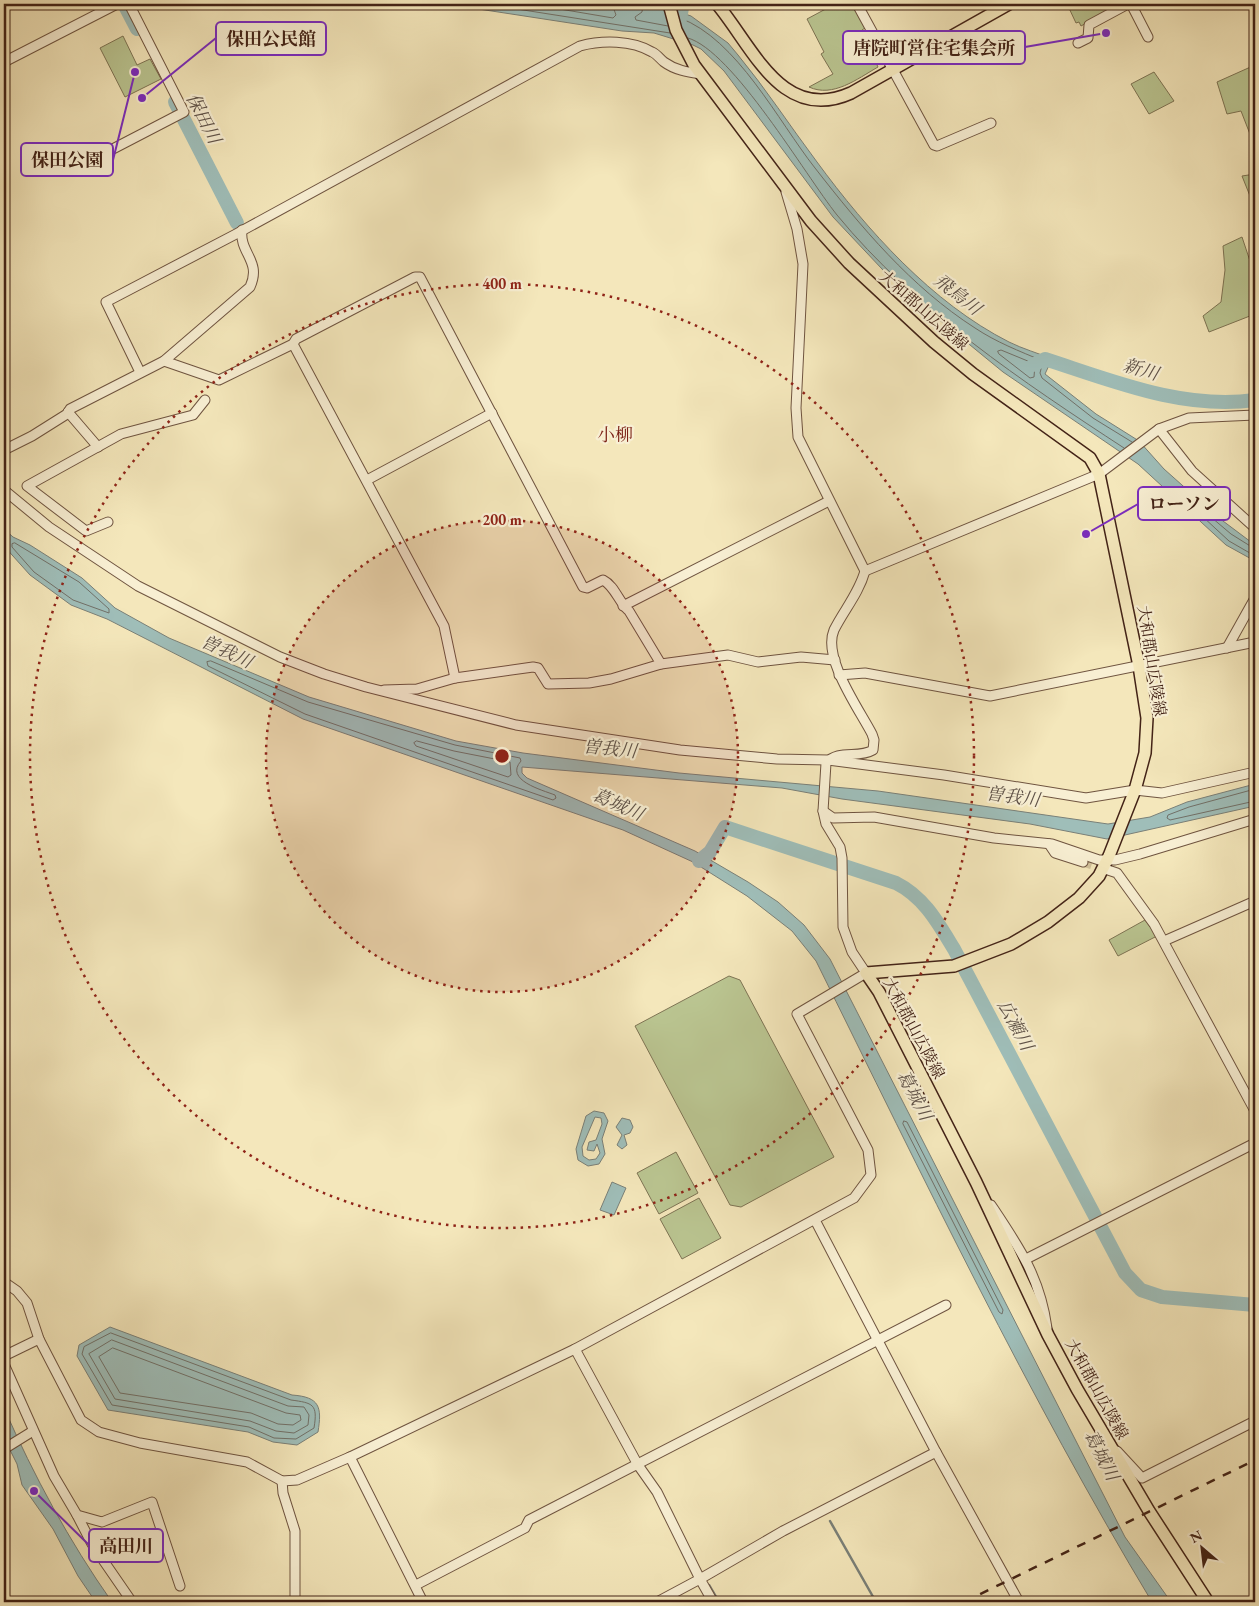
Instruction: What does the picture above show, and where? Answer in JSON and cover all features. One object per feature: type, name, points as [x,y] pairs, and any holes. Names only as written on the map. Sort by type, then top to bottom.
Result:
[{"type":"main road","name":"大和郡山広陵線","points":[[669,4],[676,30],[697,69],[811,221],[871,285],[934,342],[973,374],[1076,446],[1090,458],[1099,474],[1139,666],[1147,718],[1145,753],[1133,795],[1107,862],[1099,876],[1079,898],[1048,922],[1011,944],[954,966],[862,976]]},
{"type":"main road","points":[[717,4],[777,82],[791,94],[816,102],[839,99],[894,70],[1009,4]]},
{"type":"main road","name":"大和郡山広陵線","points":[[862,976],[879,992],[976,1182],[1048,1335],[1149,1511],[1208,1602]]},
{"type":"street","points":[[4,62],[117,4]]},
{"type":"street","points":[[80,166],[184,112],[129,4]]},
{"type":"street","points":[[857,4],[934,145],[937,146],[991,123]]},
{"type":"street","points":[[1078,43],[1088,38],[1090,25],[1130,4],[1148,38]]},
{"type":"street","points":[[140,372],[106,302],[580,46],[624,42],[653,52],[665,62],[684,72],[697,69]]},
{"type":"street","points":[[783,184],[797,229],[803,264],[796,408],[798,437],[864,571],[858,590],[833,632],[835,660],[839,675],[874,740],[872,750],[866,754],[838,755],[827,761]]},
{"type":"street","points":[[797,229],[802,224],[811,221]]},
{"type":"street","points":[[4,450],[32,436],[68,412],[140,372],[164,361],[250,287],[255,277],[254,267],[241,237],[242,230]]},
{"type":"street","points":[[164,361],[219,380],[293,344],[296,339],[415,276],[420,277],[583,587],[587,588],[603,580],[609,582],[623,606],[630,611],[661,664]]},
{"type":"street","points":[[293,344],[444,626],[455,678]]},
{"type":"street","points":[[108,522],[86,531],[27,486],[128,431],[187,418],[193,415],[204,400]]},
{"type":"street","points":[[68,412],[98,447]]},
{"type":"street","points":[[367,480],[492,413]]},
{"type":"street","points":[[864,571],[1099,474],[1158,429],[1189,418],[1255,415]]},
{"type":"street","points":[[1158,429],[1192,471],[1255,528]]},
{"type":"street","points":[[4,490],[49,528],[89,556],[177,606],[280,657],[324,674],[382,691],[516,725],[602,740],[777,759],[827,761],[944,775],[1086,798],[1162,793],[1255,772]]},
{"type":"street","points":[[623,606],[829,501]]},
{"type":"street","points":[[1227,648],[1255,598]]},
{"type":"street","points":[[839,675],[865,673],[990,696],[1255,642]]},
{"type":"street","points":[[382,691],[417,689],[455,678],[533,667],[538,668],[548,684],[565,686],[611,680],[661,664],[728,655],[758,662],[801,657],[835,660]]},
{"type":"street","points":[[4,1282],[16,1291],[27,1304],[39,1339],[81,1420],[99,1432],[140,1443],[247,1462],[282,1480],[297,1480],[350,1457],[575,1349],[854,1198],[871,1176],[868,1150],[797,1014],[862,976],[843,927],[841,911],[843,876],[840,846],[826,824],[823,812],[827,761]]},
{"type":"street","points":[[823,812],[833,818],[874,817],[994,838],[1049,844],[1107,862],[1140,854],[1255,819]]},
{"type":"street","points":[[1049,844],[1055,853],[1083,862]]},
{"type":"street","points":[[1107,862],[1164,941],[1255,1111]]},
{"type":"street","points":[[1164,941],[1255,901]]},
{"type":"street","points":[[1026,1259],[1255,1143]]},
{"type":"street","points":[[976,1182],[1026,1259],[1044,1300],[1048,1335]]},
{"type":"street","points":[[815,1220],[936,1452],[1019,1602]]},
{"type":"street","points":[[416,1585],[525,1528],[529,1520],[946,1305]]},
{"type":"street","points":[[4,1356],[39,1339]]},
{"type":"street","points":[[575,1349],[638,1465],[657,1492],[700,1580],[713,1602]]},
{"type":"street","points":[[4,1364],[31,1434],[92,1544],[132,1602]]},
{"type":"street","points":[[1106,1437],[1142,1478],[1255,1421]]},
{"type":"street","points":[[4,1448],[31,1434]]},
{"type":"street","points":[[657,1602],[700,1580],[783,1531],[936,1452]]},
{"type":"street","points":[[350,1457],[424,1602]]},
{"type":"street","points":[[282,1480],[283,1494],[295,1531],[295,1602]]},
{"type":"street","points":[[77,1515],[102,1522],[152,1502],[180,1586]]},
{"type":"green space","points":[[835,4],[852,4],[865,28],[862,30],[881,63],[877,65],[878,67],[845,86],[836,89],[818,90],[809,87],[833,74],[821,54],[824,52],[807,19]]},
{"type":"green space","points":[[1071,4],[1120,4],[1081,26],[1079,22],[1076,23],[1068,6]]},
{"type":"green space","points":[[123,36],[137,65],[150,59],[161,79],[125,97],[100,48]]},
{"type":"green space","points":[[1255,65],[1255,147],[1241,111],[1227,114],[1217,82]]},
{"type":"green space","points":[[1154,72],[1174,101],[1149,114],[1131,84]]},
{"type":"green space","points":[[1255,174],[1255,194],[1250,196],[1242,176]]},
{"type":"green space","points":[[1242,237],[1255,276],[1255,314],[1209,332],[1203,316],[1221,302],[1225,270],[1223,246]]},
{"type":"green space","points":[[1145,920],[1157,936],[1118,956],[1109,940]]},
{"type":"green space","points":[[729,976],[740,980],[834,1157],[741,1207],[730,1205],[635,1026]]},
{"type":"green space","points":[[676,1152],[698,1193],[659,1214],[637,1173]]},
{"type":"green space","points":[[699,1198],[721,1238],[682,1259],[660,1219]]},
{"type":"water","points":[[446,4],[603,4],[629,7],[638,4],[659,5],[691,16],[728,43],[836,188],[879,239],[903,263],[954,307],[981,326],[1009,342],[1052,359],[1045,374],[1096,414],[1139,441],[1164,469],[1219,518],[1255,545],[1255,561],[1226,545],[1138,464],[1003,372],[898,286],[833,217],[724,71],[701,49],[654,33],[622,31]]},
{"type":"water","points":[[4,529],[13,537],[30,545],[82,578],[115,608],[169,638],[309,697],[456,741],[523,753],[679,773],[878,791],[1108,824],[1150,817],[1187,802],[1255,784],[1255,806],[1107,839],[1030,824],[842,799],[782,788],[522,767],[522,773],[527,778],[695,851],[778,902],[804,925],[830,959],[1125,1537],[1171,1602],[1152,1602],[1106,1524],[1019,1366],[816,961],[792,931],[747,896],[693,862],[623,830],[303,719],[107,619],[71,605],[30,575],[4,546]]},
{"type":"water","points":[[594,1111],[604,1113],[608,1121],[602,1139],[605,1154],[599,1164],[588,1166],[578,1160],[576,1149],[586,1116]],"holes":[[[595,1117],[601,1118],[602,1124],[596,1140],[589,1142],[587,1150],[594,1151],[597,1144],[600,1153],[596,1159],[589,1160],[583,1156],[582,1147]]]},
{"type":"water","points":[[622,1118],[630,1120],[633,1127],[630,1133],[624,1135],[627,1145],[622,1149],[617,1145],[622,1135],[616,1127]]},
{"type":"water","points":[[612,1182],[626,1188],[614,1215],[600,1210]]},
{"type":"water","points":[[110,1327],[292,1395],[314,1401],[320,1416],[318,1432],[297,1445],[273,1442],[248,1432],[108,1410],[77,1356],[79,1345]]},
{"type":"water","points":[[4,1408],[53,1508],[81,1556],[112,1602],[95,1601],[78,1576],[53,1529],[22,1485],[17,1464],[4,1438]]},
{"type":"waterway","name":"保田川","points":[[124,4],[137,29]]},
{"type":"waterway","name":"飛鳥川","points":[[679,24],[682,8]]},
{"type":"waterway","name":"保田川","points":[[175,102],[237,223]]},
{"type":"waterway","name":"新川","points":[[1033,365],[1045,359],[1148,392],[1175,397],[1201,401],[1255,400]]},
{"type":"waterway","name":"広瀬川","points":[[699,861],[710,852],[725,827],[896,883],[915,896],[930,911],[954,949],[1125,1273],[1141,1290],[1162,1297],[1255,1305]]},
{"type":"waterway","points":[[830,1521],[876,1602]]},
{"type":"waterway","points":[[709,1585],[719,1602]]},
{"type":"tunnel","points":[[1083,862],[1105,869]]},
{"type":"railway","points":[[964,1602],[1255,1460]]},
{"type":"place","name":"唐院町営住宅集会所","points":[[1106,33]]},
{"type":"place","name":"保田公園","points":[[135,72]]},
{"type":"place","name":"保田公民館","points":[[142,98]]},
{"type":"place","name":"ローソン","points":[[1086,534]]},
{"type":"place","name":"高田川","points":[[34,1491]]},
{"type":"district","name":"小柳","points":[[615,434]]},
{"type":"water label","name":"曽我川","points":[[227,651]]},
{"type":"water label","name":"曽我川","points":[[610,748]]},
{"type":"water label","name":"曽我川","points":[[1013,796]]},
{"type":"water label","name":"葛城川","points":[[618,804]]},
{"type":"water label","name":"葛城川","points":[[915,1095]]},
{"type":"water label","name":"葛城川","points":[[1102,1455]]}]
